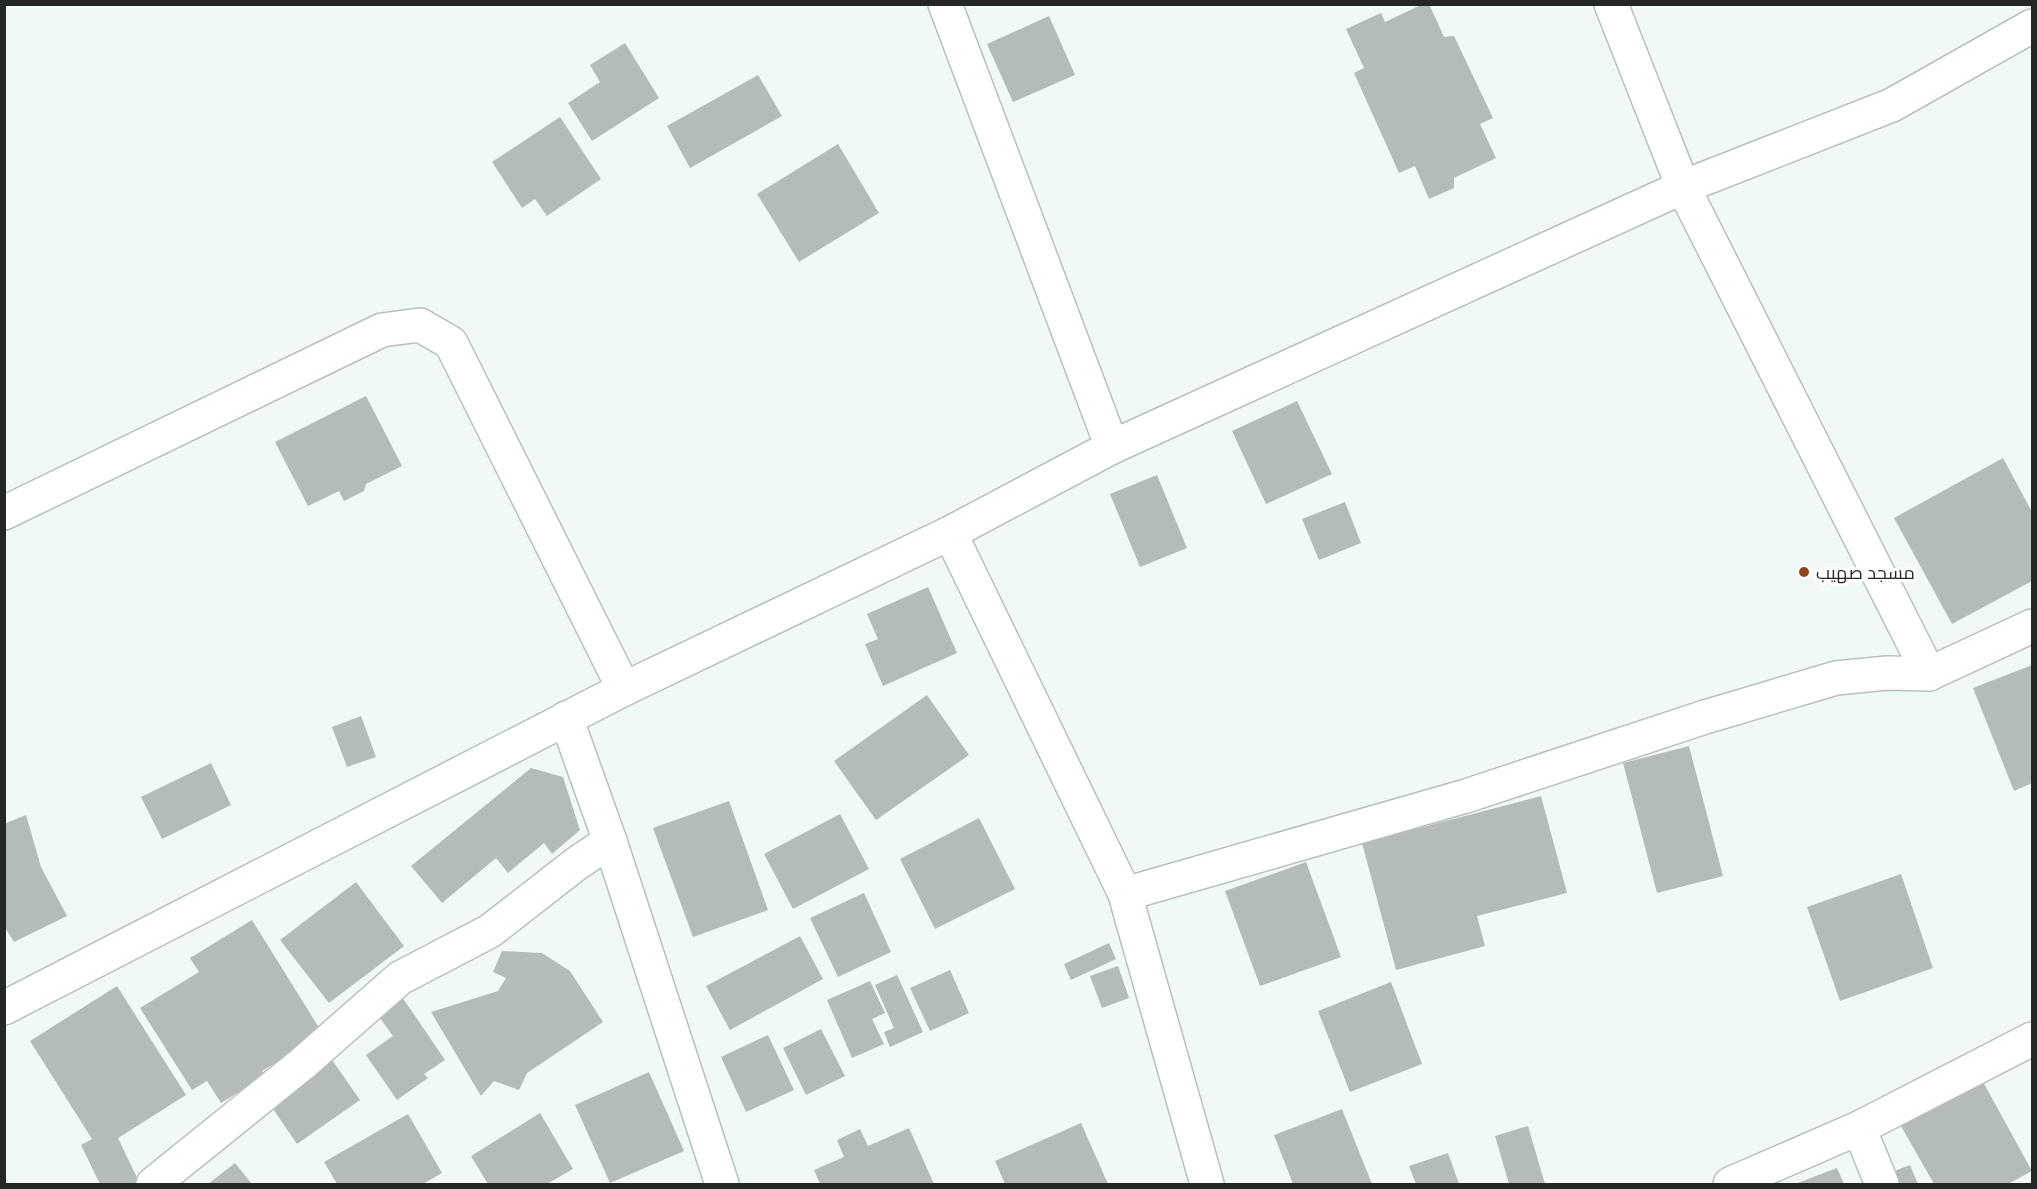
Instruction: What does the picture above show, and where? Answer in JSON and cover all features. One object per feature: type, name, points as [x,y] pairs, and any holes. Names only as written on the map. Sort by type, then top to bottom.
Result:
[{"type":"street","points":[[945,4],[1112,447]]},
{"type":"street","points":[[1611,4],[1683,187],[1929,674]]},
{"type":"street","points":[[4,1008],[566,718],[950,532],[1112,447],[1683,187],[1892,105],[2032,26]]},
{"type":"street","points":[[4,513],[382,330],[420,325],[451,343],[624,689]]},
{"type":"street","points":[[950,532],[1125,894],[1208,1185]]},
{"type":"street","points":[[1125,894],[1466,796],[1705,717],[1836,678],[1887,673],[1929,674],[2032,626]]},
{"type":"street","points":[[566,718],[610,841],[722,1185]]},
{"type":"street","points":[[153,1185],[302,1065],[400,978],[490,931],[576,864],[610,841]]},
{"type":"street","points":[[1730,1185],[1859,1128],[2032,1039]]},
{"type":"street","points":[[1859,1128],[1882,1185]]},
{"type":"building","points":[[1423,4],[1429,4],[1444,37],[1454,36],[1493,118],[1480,124],[1496,158],[1454,178],[1454,188],[1429,199],[1415,166],[1399,173],[1354,73],[1364,68],[1346,29],[1381,13],[1385,22]]},
{"type":"building","points":[[1049,16],[1075,75],[1013,102],[987,44]]},
{"type":"building","points":[[625,43],[659,98],[592,141],[568,103],[600,82],[590,65]]},
{"type":"building","points":[[758,75],[782,116],[690,168],[667,126]]},
{"type":"building","points":[[560,117],[601,179],[547,216],[535,199],[522,208],[492,162]]},
{"type":"building","points":[[838,144],[879,213],[799,262],[757,194]]},
{"type":"building","points":[[366,396],[402,466],[366,484],[364,491],[344,501],[339,491],[308,506],[275,442]]},
{"type":"building","points":[[1297,401],[1332,474],[1266,504],[1232,431]]},
{"type":"building","points":[[2003,458],[2032,512],[2032,581],[1952,624],[1894,518]]},
{"type":"building","points":[[1157,475],[1187,548],[1140,567],[1110,494]]},
{"type":"building","points":[[1345,502],[1361,543],[1319,560],[1302,519]]},
{"type":"building","points":[[928,587],[957,653],[883,686],[865,644],[878,639],[867,614]]},
{"type":"building","points":[[2032,665],[2032,783],[2014,791],[1973,688]]},
{"type":"building","points":[[927,695],[969,755],[876,820],[834,761]]},
{"type":"building","points":[[361,716],[376,757],[347,767],[332,727]]},
{"type":"building","points":[[1689,746],[1723,876],[1657,893],[1623,763]]},
{"type":"building","points":[[211,763],[231,805],[162,839],[141,797]]},
{"type":"building","points":[[531,768],[563,777],[580,830],[552,854],[544,843],[508,873],[496,858],[442,903],[411,866]]},
{"type":"building","points":[[1541,796],[1567,893],[1477,916],[1485,946],[1396,970],[1362,843]]},
{"type":"building","points":[[729,801],[768,910],[693,937],[653,828]]},
{"type":"building","points":[[840,814],[869,869],[793,909],[764,854]]},
{"type":"building","points":[[26,815],[41,867],[67,916],[14,942],[4,926],[4,824]]},
{"type":"building","points":[[979,818],[1015,889],[935,929],[900,859]]},
{"type":"building","points":[[1306,862],[1341,957],[1260,986],[1225,891]]},
{"type":"building","points":[[1901,874],[1933,968],[1840,1001],[1807,907]]},
{"type":"building","points":[[356,882],[404,946],[329,1003],[280,940]]},
{"type":"building","points":[[864,893],[891,952],[838,977],[810,918]]},
{"type":"building","points":[[252,920],[323,1034],[262,1071],[265,1076],[221,1103],[207,1081],[192,1090],[140,1008],[199,972],[190,958]]},
{"type":"building","points":[[800,936],[823,979],[730,1030],[706,986]]},
{"type":"building","points":[[1109,943],[1116,959],[1071,980],[1064,964]]},
{"type":"building","points":[[502,951],[542,953],[570,971],[603,1022],[527,1073],[519,1090],[494,1081],[481,1096],[431,1012],[498,991],[506,978],[493,972]]},
{"type":"building","points":[[1118,966],[1129,998],[1102,1008],[1090,976]]},
{"type":"building","points":[[950,970],[969,1013],[930,1031],[910,988]]},
{"type":"building","points":[[897,975],[923,1032],[890,1047],[884,1032],[894,1028],[875,985]]},
{"type":"building","points":[[870,981],[885,1013],[872,1019],[884,1044],[852,1058],[827,1000]]},
{"type":"building","points":[[1391,982],[1422,1064],[1350,1092],[1318,1011]]},
{"type":"building","points":[[117,986],[186,1095],[118,1138],[140,1184],[100,1184],[81,1145],[92,1139],[30,1041]]},
{"type":"building","points":[[400,994],[445,1060],[424,1074],[428,1078],[397,1100],[366,1055],[393,1036],[375,1011]]},
{"type":"building","points":[[821,1029],[845,1076],[806,1095],[783,1048]]},
{"type":"building","points":[[768,1035],[794,1090],[746,1112],[721,1057]]},
{"type":"building","points":[[330,1057],[360,1100],[297,1144],[267,1100]]},
{"type":"building","points":[[649,1072],[684,1151],[610,1183],[575,1105]]},
{"type":"building","points":[[1982,1080],[2032,1171],[2008,1184],[1934,1184],[1901,1126]]},
{"type":"building","points":[[1342,1109],[1372,1184],[1293,1184],[1274,1135]]},
{"type":"building","points":[[540,1113],[573,1169],[547,1184],[488,1184],[471,1156]]},
{"type":"building","points":[[408,1114],[442,1173],[423,1184],[337,1184],[324,1162]]},
{"type":"building","points":[[1081,1123],[1108,1184],[1005,1184],[995,1161]]},
{"type":"building","points":[[1528,1126],[1545,1184],[1509,1184],[1495,1136]]},
{"type":"building","points":[[909,1128],[934,1184],[820,1184],[814,1170],[844,1157],[837,1140],[860,1129],[868,1146]]},
{"type":"building","points":[[1448,1153],[1459,1184],[1416,1184],[1409,1166]]},
{"type":"building","points":[[235,1163],[252,1184],[208,1184]]},
{"type":"building","points":[[1910,1165],[1918,1184],[1888,1184],[1884,1175]]},
{"type":"building","points":[[1837,1168],[1844,1184],[1795,1184]]},
{"type":"place","name":"مسجد صهيب","points":[[1804,572]]}]
